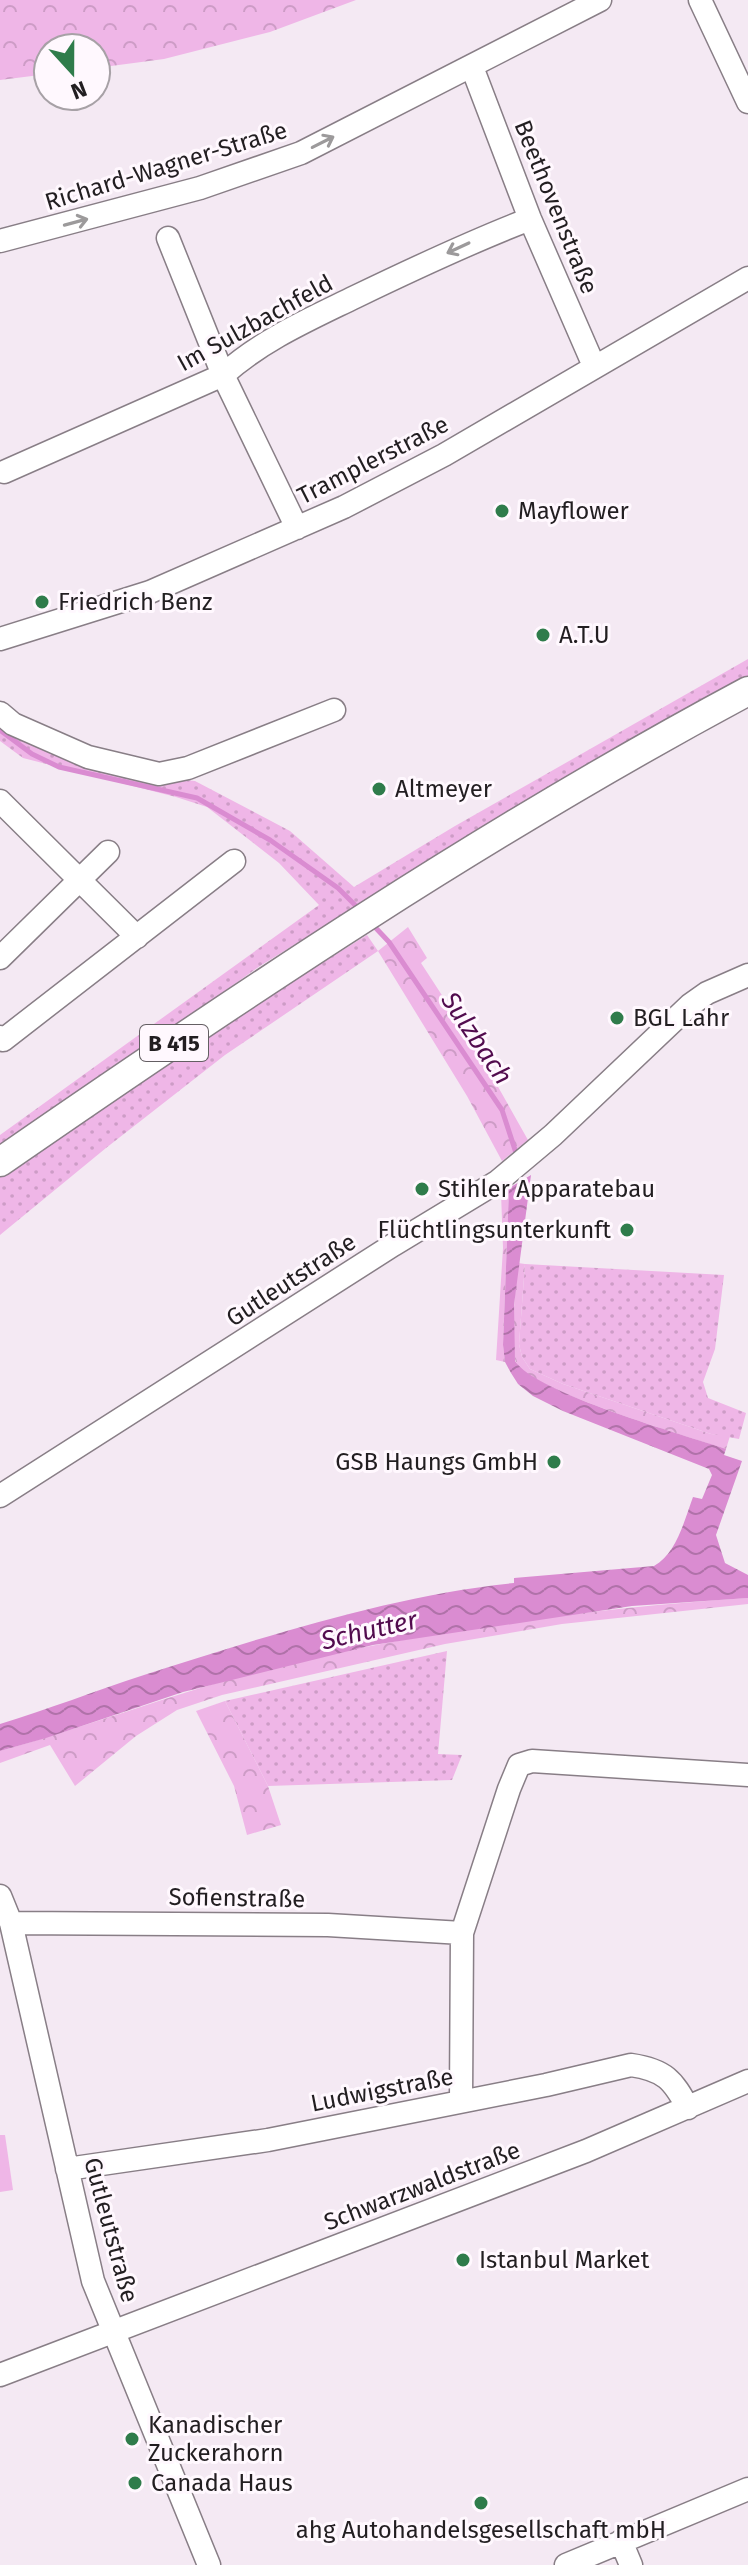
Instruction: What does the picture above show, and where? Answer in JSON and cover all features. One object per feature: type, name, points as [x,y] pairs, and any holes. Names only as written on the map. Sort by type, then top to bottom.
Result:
[{"type":"main road","name":"B 415","points":[[0,1162],[386,902],[551,802],[748,691]]},
{"type":"street","name":"Richard-Wagner-Straße","points":[[0,241],[154,202],[301,153],[600,0]]},
{"type":"street","points":[[700,0],[748,102]]},
{"type":"street","name":"Beethovenstraße","points":[[472,67],[530,219],[594,366]]},
{"type":"street","name":"Im Sulzbachfeld","points":[[4,472],[223,375],[244,356],[274,337],[466,244],[530,219]]},
{"type":"street","points":[[168,238],[223,375],[297,528]]},
{"type":"street","name":"Tramplerstraße","points":[[0,639],[150,592],[297,528],[444,455],[748,278]]},
{"type":"street","points":[[0,713],[13,724],[73,751],[159,774],[188,768],[334,710]]},
{"type":"street","points":[[0,801],[137,937]]},
{"type":"street","points":[[0,958],[108,852]]},
{"type":"street","points":[[1,1040],[234,861]]},
{"type":"street","name":"Gutleutstraße","points":[[0,1496],[497,1182],[690,1005],[707,993],[748,975]]},
{"type":"street","points":[[461,2101],[462,1933],[519,1765],[532,1761],[748,1775]]},
{"type":"street","name":"Gutleutstraße","points":[[0,1896],[11,1923],[93,2281],[209,2565]]},
{"type":"street","name":"Sofienstraße","points":[[11,1923],[328,1925],[462,1933]]},
{"type":"street","name":"Ludwigstraße","points":[[67,2169],[268,2140],[631,2065],[646,2067],[673,2081],[688,2108]]},
{"type":"street","name":"Schwarzwaldstraße","points":[[0,2375],[586,2151],[748,2081]]},
{"type":"street","points":[[566,2565],[748,2489]]},
{"type":"street","points":[[621,2541],[631,2565]]},
{"type":"green space","points":[[0,0],[356,0],[270,32],[164,59],[112,66],[112,32],[32,32],[32,76],[0,80]]},
{"type":"green space","points":[[748,659],[748,681],[462,841],[260,966],[0,1151],[0,1135],[319,905],[279,863],[207,807],[23,758],[0,741],[0,722],[177,779],[195,781],[290,831],[354,887]]},
{"type":"green space","points":[[408,927],[427,958],[421,963],[475,1046],[528,1140],[502,1161],[467,1096],[378,951]]},
{"type":"green space","points":[[367,935],[378,951],[225,1055],[0,1235],[0,1177],[181,1053]]},
{"type":"green space","points":[[509,1188],[505,1362],[496,1360],[503,1248],[501,1193]]},
{"type":"green space","points":[[518,1263],[525,1264],[519,1344],[522,1357],[530,1369],[563,1384],[711,1434],[730,1436],[726,1449],[578,1398],[526,1373],[516,1362],[513,1341]]},
{"type":"green space","points":[[525,1264],[724,1275],[715,1349],[703,1382],[708,1398],[746,1413],[739,1439],[711,1434],[563,1384],[530,1369],[522,1357],[519,1344]]},
{"type":"green space","points":[[748,1598],[748,1604],[562,1624],[445,1644],[222,1695],[177,1710],[136,1736],[75,1786],[50,1745],[0,1763],[0,1751],[224,1681],[317,1658],[439,1633],[562,1615]]},
{"type":"green space","points":[[447,1651],[438,1754],[462,1755],[452,1780],[268,1786],[225,1701]]},
{"type":"green space","points":[[225,1701],[268,1786],[281,1825],[247,1835],[234,1786],[196,1711]]},
{"type":"green space","points":[[0,2135],[5,2135],[13,2190],[0,2192]]},
{"type":"water","name":"Schutter","points":[[531,1175],[514,1305],[515,1361],[528,1373],[580,1399],[726,1449],[724,1455],[742,1461],[716,1535],[725,1563],[748,1575],[748,1598],[632,1606],[373,1645],[183,1692],[0,1751],[0,1724],[280,1633],[421,1597],[514,1583],[514,1578],[654,1566],[669,1553],[679,1536],[693,1497],[702,1499],[712,1475],[709,1469],[533,1396],[518,1384],[505,1362],[509,1188]]},
{"type":"waterway","name":"Sulzbach","points":[[0,730],[32,754],[59,767],[197,798],[270,840],[338,888],[361,911]]},
{"type":"waterway","name":"Sulzbach","points":[[373,925],[389,942],[502,1110],[517,1156]]},
{"type":"place","name":"Mayflower","points":[[502,511]]},
{"type":"place","name":"Friedrich Benz","points":[[42,602]]},
{"type":"place","name":"A.T.U","points":[[543,635]]},
{"type":"place","name":"Altmeyer","points":[[379,789]]},
{"type":"place","name":"BGL Lahr","points":[[617,1018]]},
{"type":"place","name":"Stihler Apparatebau","points":[[422,1189]]},
{"type":"place","name":"Flüchtlingsunterkunft","points":[[627,1230]]},
{"type":"place","name":"GSB Haungs GmbH","points":[[554,1462]]},
{"type":"place","name":"Istanbul Market","points":[[463,2260]]},
{"type":"place","name":"Kanadischer Zuckerahorn","points":[[132,2439]]},
{"type":"place","name":"Canada Haus","points":[[135,2483]]},
{"type":"place","name":"ahg Autohandelsgesellschaft mbH","points":[[481,2503]]}]
